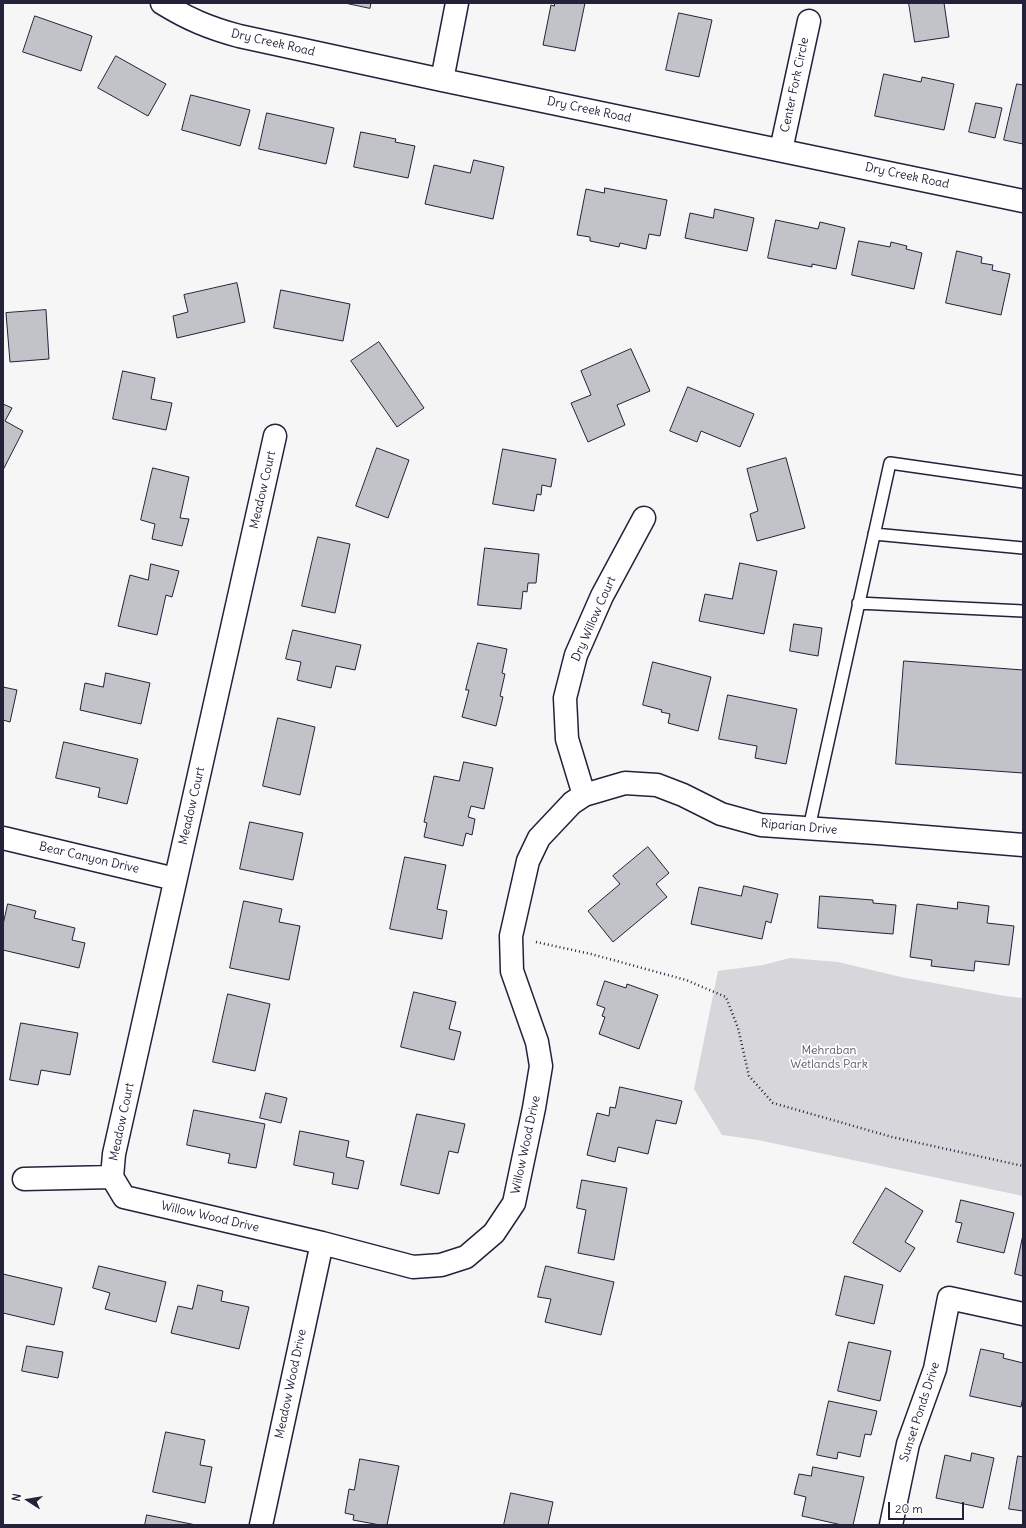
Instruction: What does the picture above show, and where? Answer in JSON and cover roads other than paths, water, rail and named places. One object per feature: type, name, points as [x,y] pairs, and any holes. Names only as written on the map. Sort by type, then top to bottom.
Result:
[{"type":"street","name":"Dry Creek Road","points":[[162,3],[184,17],[211,28],[239,36],[442,80],[1023,201]]},
{"type":"street","points":[[442,80],[457,3]]},
{"type":"street","name":"Center Fork Circle","points":[[781,150],[809,21]]},
{"type":"street","name":"Meadow Court","points":[[112,1177],[114,1154],[275,436]]},
{"type":"street","name":"Dry Willow Court","points":[[584,795],[567,739],[565,698],[576,655],[596,609],[644,518]]},
{"type":"street","name":"Riparian Drive","points":[[584,795],[626,783],[657,785],[683,795],[721,814],[761,825],[1023,845]]},
{"type":"street","name":"Willow Wood Drive","points":[[112,1177],[124,1197],[322,1243],[413,1267],[441,1266],[466,1257],[494,1233],[514,1203],[534,1108],[541,1066],[537,1042],[512,971],[511,936],[528,861],[539,838],[572,803],[584,795]]},
{"type":"street","name":"Bear Canyon Drive","points":[[3,838],[175,879]]},
{"type":"street","points":[[24,1179],[112,1177]]},
{"type":"street","name":"Meadow Wood Drive","points":[[261,1525],[322,1243]]},
{"type":"street","name":"Sunset Ponds Drive","points":[[891,1525],[908,1444],[935,1369],[949,1298],[1023,1314]]},
{"type":"lane","points":[[809,828],[890,463],[1023,482]]},
{"type":"lane","points":[[874,534],[1023,548]]},
{"type":"lane","points":[[858,603],[1023,611]]},
{"type":"park label","name":"Mehraban Wetlands Park","points":[[829,1058]]}]
